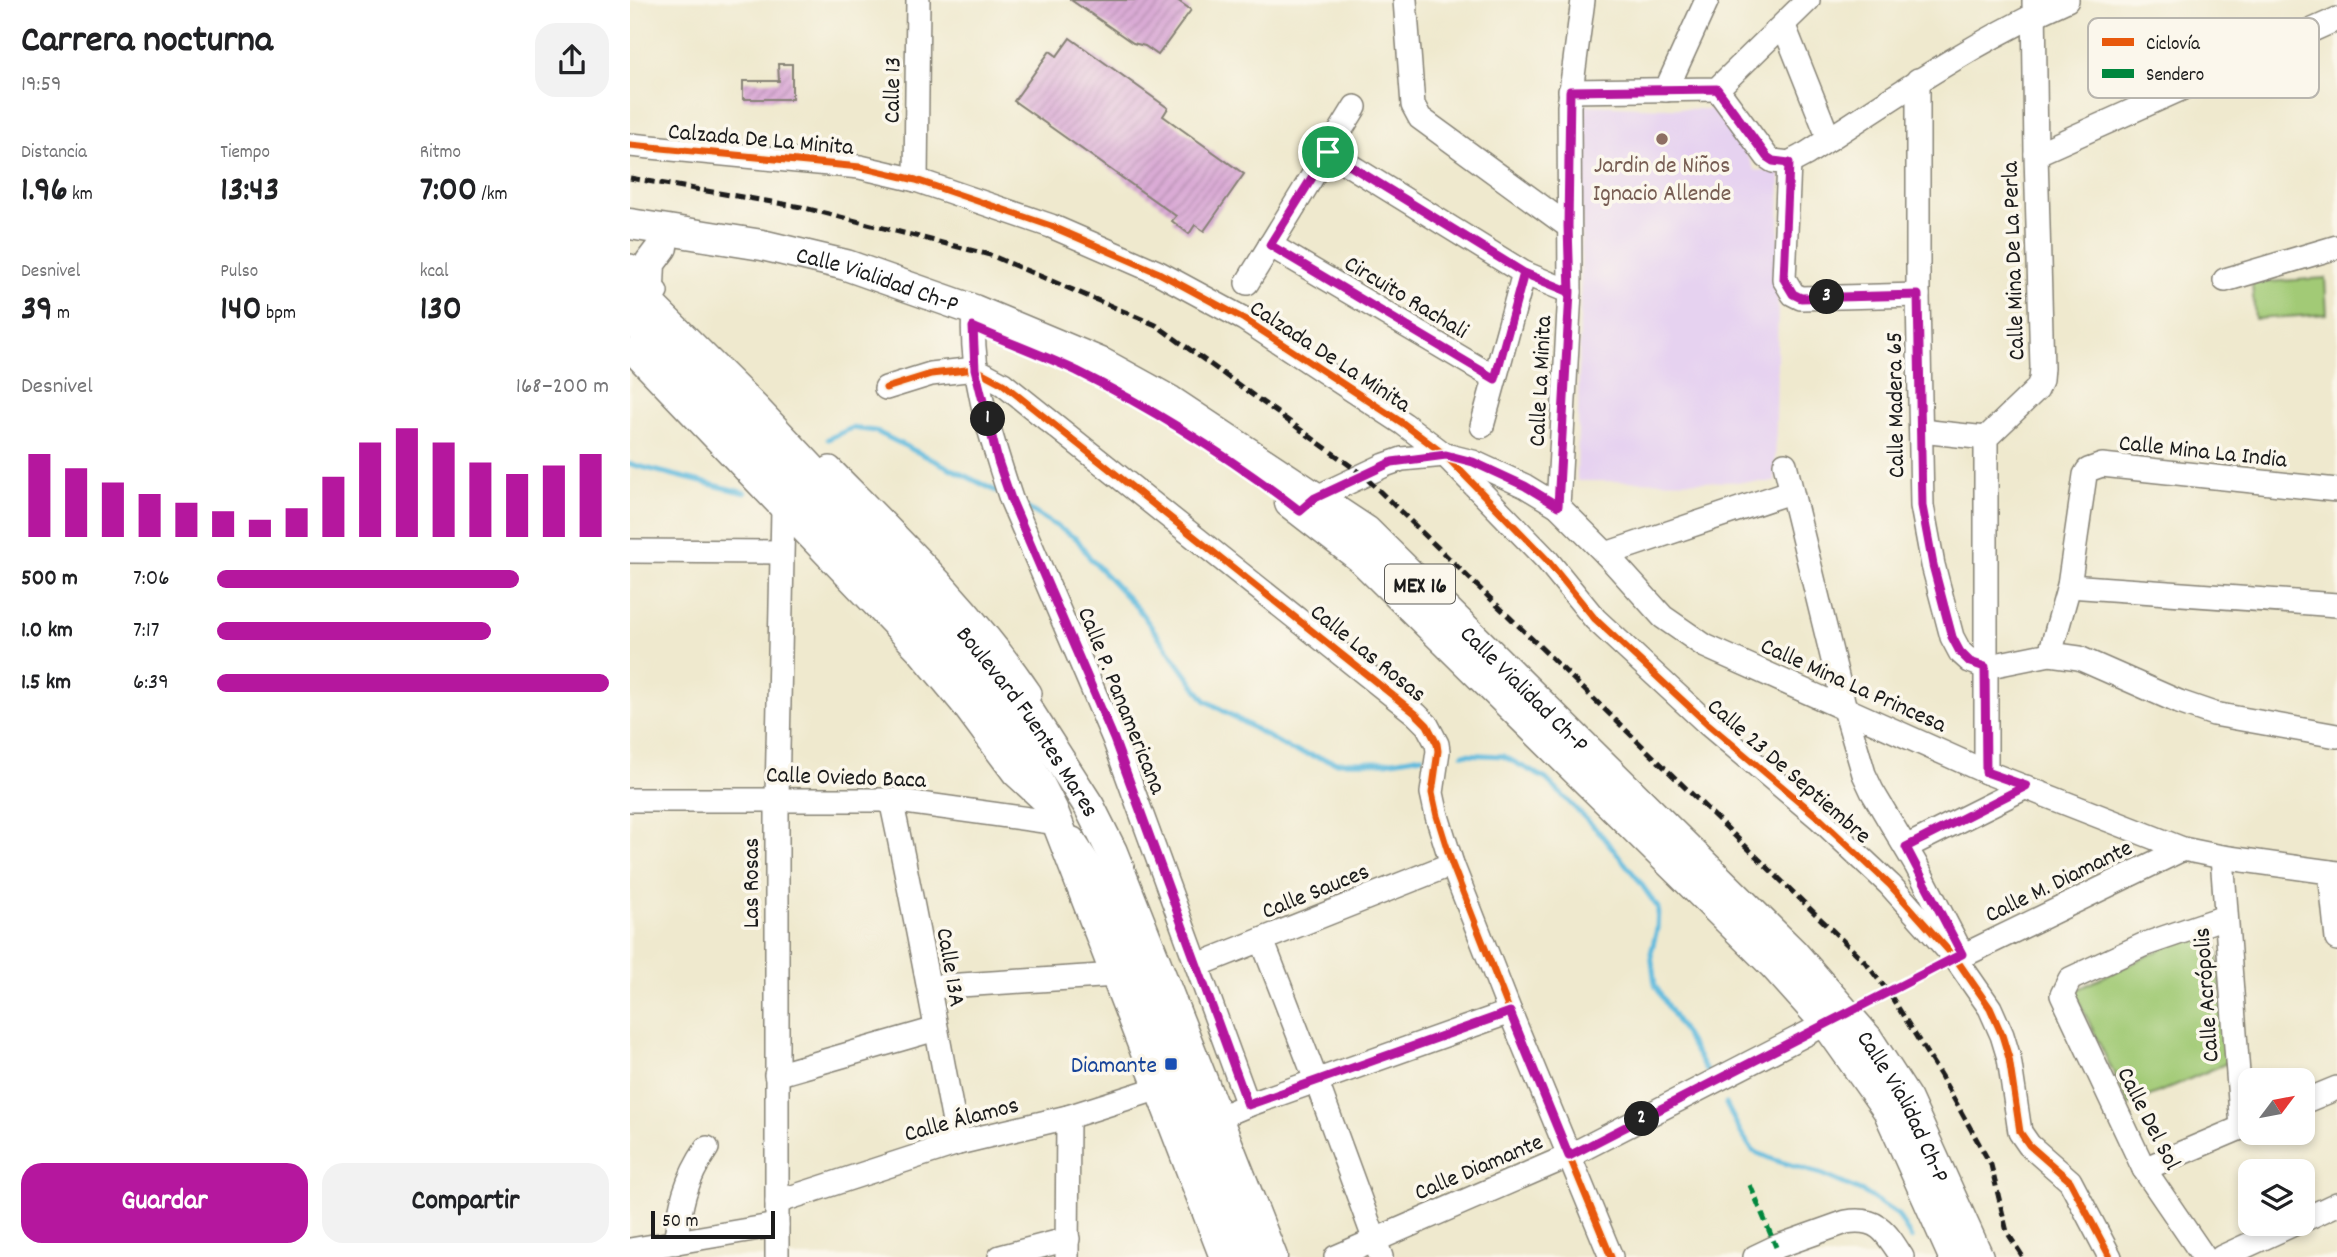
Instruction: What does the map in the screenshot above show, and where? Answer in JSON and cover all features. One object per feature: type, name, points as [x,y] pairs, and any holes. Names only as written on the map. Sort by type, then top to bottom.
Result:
[{"type":"main road","name":"Calle Vialidad Ch-P","points":[[630,224],[762,245],[846,265],[974,318],[1077,371],[1166,421],[1259,480],[1308,505],[1773,964],[1836,1019],[1970,1256]]},
{"type":"main road","name":"Calle Vialidad Ch-P","points":[[630,243],[751,262],[974,318]]},
{"type":"main road","points":[[636,279],[662,247]]},
{"type":"main road","name":"Boulevard Fuentes Mares","points":[[636,279],[756,410],[957,643],[986,700],[1020,748],[1055,816],[1225,1257]]},
{"type":"main road","name":"Boulevard Fuentes Mares","points":[[630,317],[957,643],[1027,709],[1089,806],[1112,852],[1272,1257]]},
{"type":"street","name":"Calle 13","points":[[916,180],[918,0]]},
{"type":"street","points":[[1405,0],[1413,105],[1420,118],[1568,226]]},
{"type":"street","name":"Calle La Minita","points":[[1558,506],[1570,292],[1570,91],[1583,0]]},
{"type":"street","points":[[1666,90],[1707,0]]},
{"type":"street","points":[[1570,91],[1717,89],[1808,0]]},
{"type":"street","points":[[1717,89],[1767,157],[1773,161],[1789,163],[2035,7],[2067,0]]},
{"type":"street","name":"Calle Mina De La Perla","points":[[1986,438],[2037,389],[2041,380],[2035,7]]},
{"type":"street","points":[[2319,27],[2337,19]]},
{"type":"street","points":[[1784,26],[1829,139]]},
{"type":"street","name":"Calle Madera 65","points":[[1918,80],[1922,506],[1933,565],[1952,637],[1960,652],[1970,662],[1985,667]]},
{"type":"street","points":[[2036,154],[2161,98]]},
{"type":"street","points":[[1247,283],[1356,107]]},
{"type":"street","name":"Calzada De La Minita","points":[[630,145],[860,167],[916,180],[1051,226],[1159,273],[1244,319],[1446,455],[1473,462],[1525,486],[1558,506]]},
{"type":"street","points":[[1328,152],[1524,273],[1570,292]]},
{"type":"street","points":[[1789,163],[1784,279],[1793,294],[1801,298],[1918,295]]},
{"type":"street","name":"Circuito Rachali","points":[[1270,245],[1495,379],[1524,273]]},
{"type":"street","points":[[2225,279],[2337,247]]},
{"type":"street","points":[[636,279],[923,564],[1011,665],[1097,796],[1109,828],[1112,852]]},
{"type":"street","name":"Calle P. Panamericana","points":[[974,318],[975,369],[998,461],[1011,499],[1114,739],[1248,1105]]},
{"type":"street","points":[[630,350],[917,650],[962,704],[1014,774],[1055,816],[1103,885]]},
{"type":"street","points":[[886,388],[931,374],[975,369]]},
{"type":"street","name":"Calle Las Rosas","points":[[975,369],[1003,384],[1421,719],[1437,744],[1432,793],[1452,864],[1611,1257]]},
{"type":"street","points":[[1482,426],[1495,379]]},
{"type":"street","points":[[1921,431],[1986,438],[1986,772]]},
{"type":"street","name":"Calzada De La Minita","points":[[1308,505],[1392,462],[1446,455]]},
{"type":"street","name":"Calle 23 De Septiembre","points":[[1446,455],[1547,560],[1594,619],[1708,724],[1819,818],[1890,885],[1959,957],[2003,1035],[2020,1132],[2029,1145],[2070,1181],[2110,1257]]},
{"type":"street","points":[[1785,464],[1844,709],[1864,774],[1906,847],[1959,957]]},
{"type":"street","name":"Calle Mina La India","points":[[2050,654],[2069,586],[2085,475],[2094,467],[2102,465],[2337,490]]},
{"type":"street","points":[[1606,554],[1790,492]]},
{"type":"street","name":"Calle Mina La Princesa","points":[[1558,506],[1663,617],[1705,646],[1986,772],[2183,849],[2222,858],[2333,872]]},
{"type":"street","name":"Las Rosas","points":[[777,1257],[777,798],[783,509]]},
{"type":"street","points":[[630,551],[781,552]]},
{"type":"street","points":[[2069,586],[2337,605]]},
{"type":"street","points":[[1985,667],[2050,654],[2079,658],[2179,702],[2214,714],[2337,736]]},
{"type":"street","points":[[1906,847],[2026,786]]},
{"type":"street","name":"Calle Oviedo Baca","points":[[630,800],[891,800],[1055,816]]},
{"type":"street","name":"Calle 13A","points":[[891,800],[930,987],[958,1143]]},
{"type":"street","points":[[1089,806],[1103,885],[1247,1257]]},
{"type":"street","name":"Calle M. Diamante","points":[[1959,957],[2183,849]]},
{"type":"street","name":"Calle Acrópolis","points":[[2222,858],[2240,1068]]},
{"type":"street","name":"Calle Sauces","points":[[1198,965],[1452,864]]},
{"type":"street","points":[[2333,872],[2337,939]]},
{"type":"street","name":"Calle Del Sol","points":[[2204,1257],[2144,1169],[2062,995],[2063,988],[2070,979],[2143,944],[2225,917]]},
{"type":"street","points":[[1262,940],[1317,1080],[1378,1248]]},
{"type":"street","points":[[930,987],[1116,975]]},
{"type":"street","points":[[1217,1118],[1510,1012]]},
{"type":"street","name":"Calle Diamante","points":[[1336,1257],[1378,1248],[1569,1156],[1836,1019]]},
{"type":"street","points":[[776,1075],[936,1029]]},
{"type":"street","name":"Calle Álamos","points":[[777,1202],[958,1143],[1068,1117],[1159,1088]]},
{"type":"street","points":[[2315,1097],[2337,1088]]},
{"type":"street","points":[[1000,1257],[1067,1248],[1068,1117]]},
{"type":"street","points":[[2144,1169],[2238,1129]]},
{"type":"street","points":[[675,1243],[684,1191],[707,1148]]},
{"type":"street","points":[[2315,1214],[2337,1204]]},
{"type":"street","points":[[1755,1257],[1855,1220],[1868,1220],[1878,1227],[1890,1238],[1902,1257]]},
{"type":"street","points":[[630,1250],[778,1225]]},
{"type":"street","points":[[2222,1257],[2268,1236]]},
{"type":"path","points":[[1836,1019],[1959,957]]},
{"type":"shaded area","points":[[1584,105],[1725,110],[1755,170],[1780,173],[1775,482],[1577,481]]},
{"type":"green space","points":[[2325,278],[2327,314],[2255,319],[2252,283]]},
{"type":"green space","points":[[2216,931],[2227,1063],[2129,1105],[2074,991],[2184,938]]},
{"type":"building","points":[[1071,0],[1177,0],[1191,10],[1158,55],[1145,46],[1133,43]]},
{"type":"building","points":[[1070,38],[1168,108],[1163,116],[1244,174],[1204,231],[1195,225],[1189,234],[1172,221],[1176,216],[1014,101],[1050,51],[1057,56]]},
{"type":"building","points":[[778,64],[792,64],[792,99],[743,99],[743,81],[779,81]]},
{"type":"waterway","points":[[828,439],[852,428],[875,431],[1000,493]]},
{"type":"waterway","points":[[630,464],[745,493]]},
{"type":"waterway","points":[[1024,506],[1077,539],[1090,558],[1139,610],[1205,700],[1291,750],[1336,762],[1386,762],[1422,756]]},
{"type":"waterway","points":[[1463,754],[1503,756],[1546,779],[1600,833],[1637,878],[1658,908],[1657,929],[1651,953],[1655,985],[1708,1073]]},
{"type":"waterway","points":[[1726,1104],[1753,1151],[1821,1174],[1865,1193],[1898,1215],[1911,1238]]},
{"type":"railway","points":[[630,178],[801,207],[990,255],[1156,325],[1363,475],[1865,962],[1889,993],[1941,1076],[1991,1165],[2007,1232],[2023,1257]]},
{"type":"marked path","points":[[1750,1185],[1776,1247]]},
{"type":"cycle path","points":[[630,145],[860,167],[916,180],[1051,226],[1159,273],[1244,319],[1404,424],[1445,455],[1547,560],[1595,619],[1708,724],[1819,818],[1890,885],[1956,959],[1990,1008],[2002,1035],[2009,1058],[2020,1132],[2029,1145],[2070,1181],[2110,1257]]},
{"type":"cycle path","points":[[886,388],[931,374],[975,369],[1003,384],[1427,725],[1438,751],[1432,793],[1452,864],[1611,1257]]},
{"type":"place","name":"Jardin de Niños Ignacio Allende","points":[[1662,139]]},
{"type":"place","name":"Diamante","points":[[1171,1064]]},
{"type":"route","points":[[1328,152],[1270,245],[1495,379],[1524,273],[1570,292],[1570,91],[1717,89],[1767,157],[1780,163],[1789,163],[1784,279],[1793,294],[1801,298],[1918,295],[1922,506],[1933,565],[1952,637],[1960,652],[1970,662],[1985,667],[1986,772],[2026,786],[1906,847],[1962,954],[1569,1156],[1510,1012],[1248,1105],[1114,739],[1011,499],[998,461],[975,369],[973,327],[1077,371],[1177,427],[1259,480],[1300,511],[1315,498],[1392,462],[1446,455],[1473,462],[1525,486],[1558,506],[1570,292],[1524,273],[1328,152]]}]
